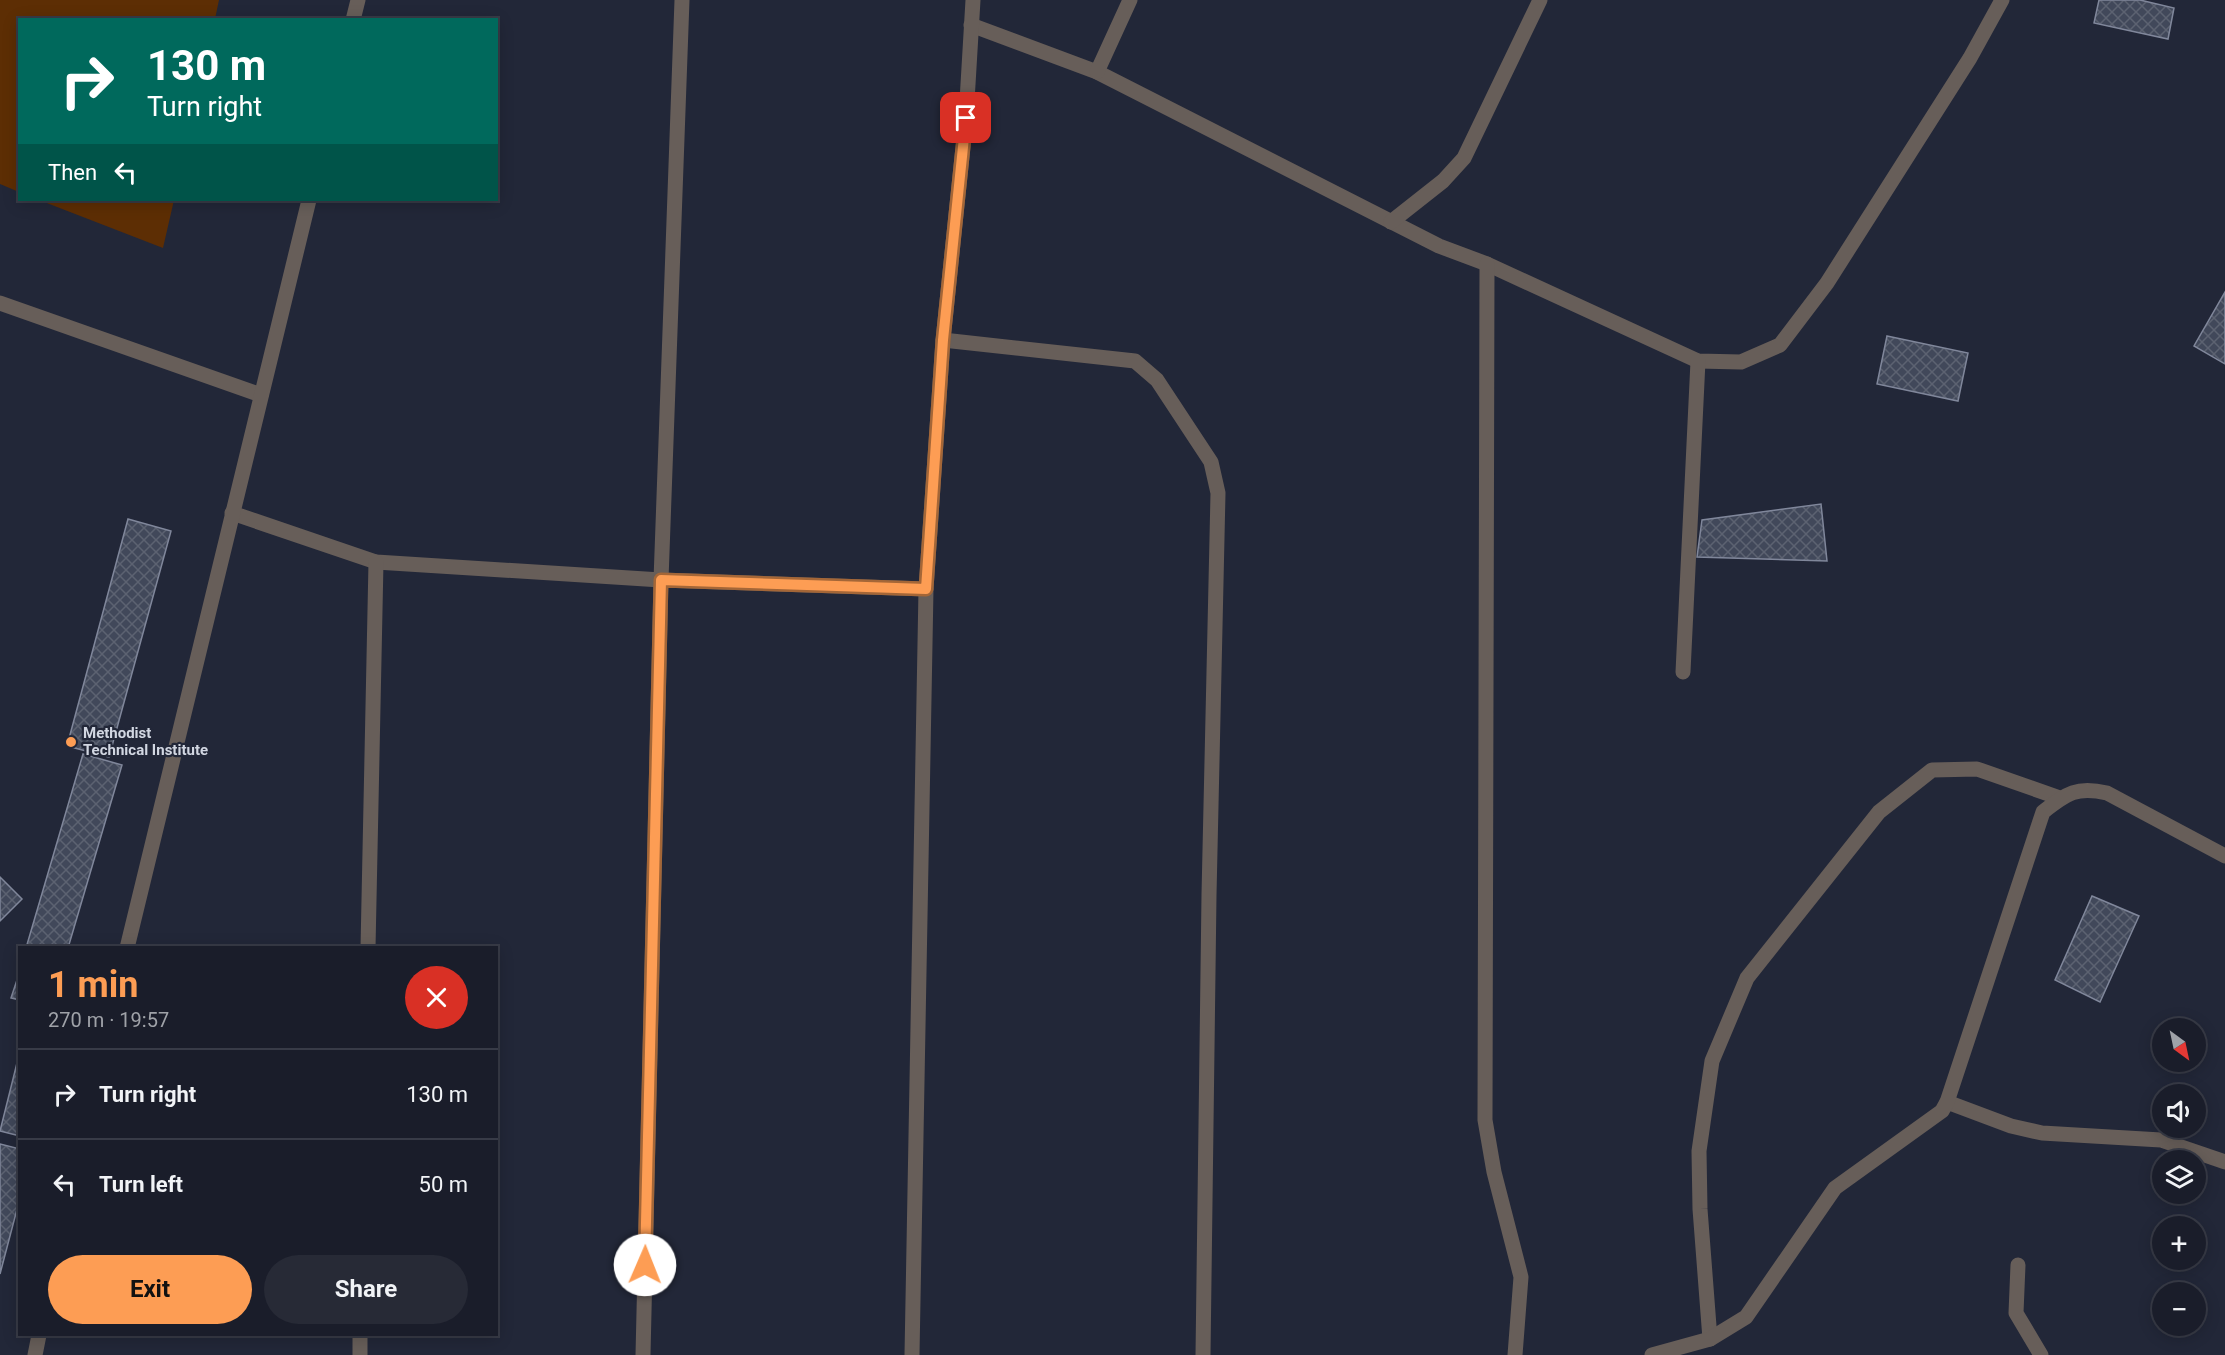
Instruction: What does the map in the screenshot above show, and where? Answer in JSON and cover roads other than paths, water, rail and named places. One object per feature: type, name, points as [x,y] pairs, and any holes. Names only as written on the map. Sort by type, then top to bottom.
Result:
[{"type":"street","points":[[354,18],[358,0]]},
{"type":"street","points":[[643,1355],[661,580],[682,0]]},
{"type":"street","points":[[912,1355],[926,589],[943,340],[966,118],[973,0]]},
{"type":"street","points":[[1097,72],[1130,0]]},
{"type":"street","points":[[1391,222],[1443,181],[1464,158],[1540,0]]},
{"type":"street","points":[[971,26],[1097,72],[1439,246],[1487,264],[1698,361],[1741,362],[1780,345],[1833,273],[1970,58],[2002,0]]},
{"type":"street","points":[[127,946],[309,201]]},
{"type":"street","points":[[1487,264],[1485,1120],[1494,1172],[1521,1277],[1515,1355]]},
{"type":"street","points":[[0,303],[261,395]]},
{"type":"street","points":[[943,340],[1135,361],[1158,380],[1211,462],[1218,493],[1209,895],[1203,1355]]},
{"type":"street","points":[[1683,672],[1698,361]]},
{"type":"street","points":[[232,513],[376,562],[661,580],[926,589]]},
{"type":"street","points":[[368,946],[376,562]]},
{"type":"street","points":[[1710,1339],[1700,1209],[1699,1150],[1712,1061],[1747,978],[1879,812],[1932,770],[1977,769],[2060,798]]},
{"type":"street","points":[[1652,1355],[1710,1339],[1746,1317],[1835,1188],[1933,1119],[1947,1102],[2043,812],[2060,798],[2085,788],[2107,793],[2225,856]]},
{"type":"street","points":[[1947,1102],[2012,1126],[2042,1133],[2161,1140],[2225,1162]]},
{"type":"street","points":[[2018,1265],[2016,1313],[2041,1355]]},
{"type":"street","points":[[35,1355],[39,1336]]},
{"type":"street","points":[[360,1336],[360,1355]]},
{"type":"place","name":"Methodist Technical Institute","points":[[71,742]]}]
